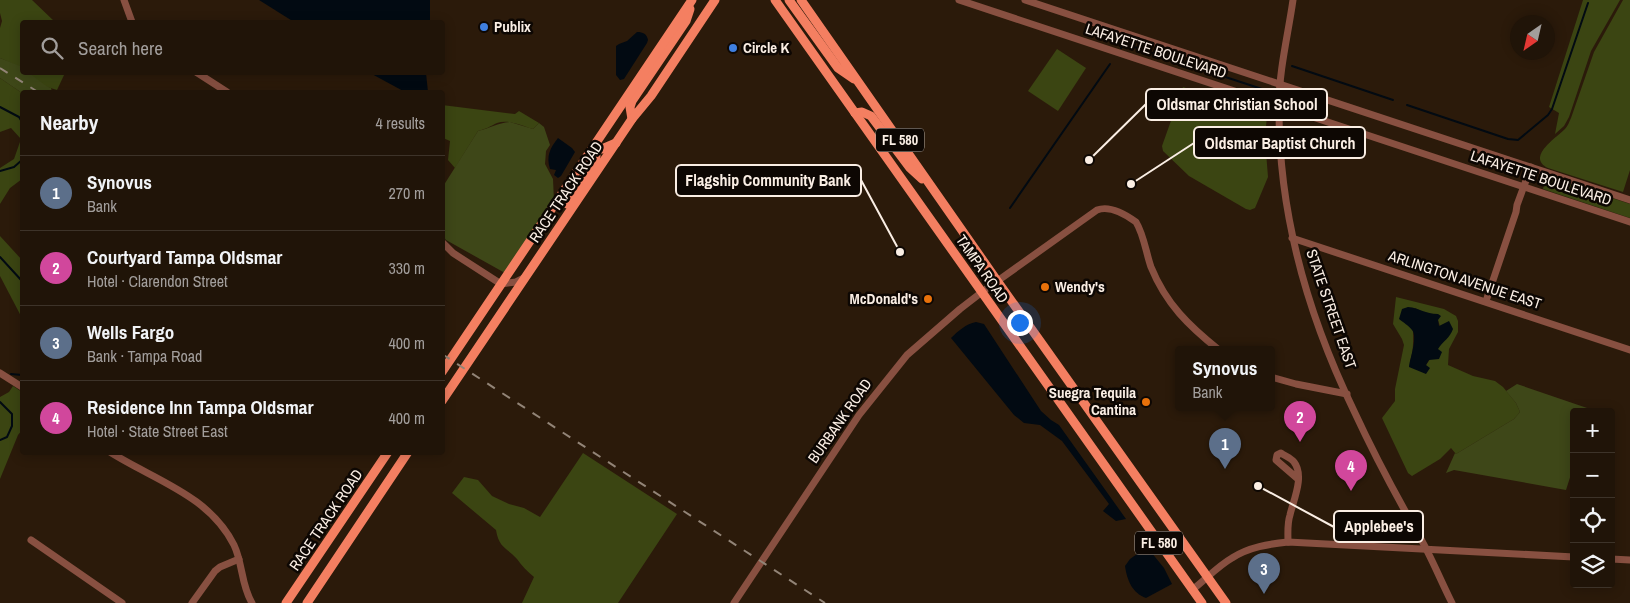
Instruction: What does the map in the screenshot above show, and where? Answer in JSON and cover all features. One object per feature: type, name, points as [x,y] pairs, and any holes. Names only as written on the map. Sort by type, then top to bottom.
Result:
[{"type":"main road","points":[[632,119],[630,107],[632,101],[686,21],[693,0]]},
{"type":"main road","name":"RACE TRACK ROAD","points":[[445,368],[693,0]]},
{"type":"main road","points":[[632,119],[710,0]]},
{"type":"main road","name":"RACE TRACK ROAD","points":[[445,397],[632,119],[651,96],[716,0]]},
{"type":"main road","points":[[651,96],[668,79],[721,0]]},
{"type":"main road","name":"TAMPA ROAD","points":[[775,0],[1202,603]]},
{"type":"main road","points":[[789,0],[838,68],[858,82]]},
{"type":"main road","name":"TAMPA ROAD","points":[[801,0],[1226,603]]},
{"type":"main road","points":[[855,113],[862,112],[871,116],[910,168],[934,189]]},
{"type":"main road","points":[[608,126],[622,118],[632,119]]},
{"type":"main road","points":[[593,147],[602,149],[616,143]]},
{"type":"main road","points":[[552,238],[556,222],[593,166],[596,156],[593,147]]},
{"type":"main road","points":[[524,250],[544,250]]},
{"type":"main road","name":"RACE TRACK ROAD","points":[[286,603],[386,455]]},
{"type":"main road","name":"RACE TRACK ROAD","points":[[307,603],[406,455]]},
{"type":"street","points":[[124,0],[131,20]]},
{"type":"street","name":"LAFAYETTE BOULEVARD","points":[[959,0],[1630,222]]},
{"type":"street","name":"LAFAYETTE BOULEVARD","points":[[1025,0],[1630,200]]},
{"type":"street","name":"STATE STREET EAST","points":[[1293,0],[1280,84],[1279,106],[1281,164],[1292,238],[1312,305],[1347,394],[1452,603]]},
{"type":"street","points":[[201,75],[224,90]]},
{"type":"street","points":[[1486,301],[1531,167]]},
{"type":"street","name":"BURBANK ROAD","points":[[734,603],[859,415],[908,355],[982,292],[1097,210],[1112,209],[1136,222],[1156,278],[1169,299],[1183,320],[1215,346]]},
{"type":"street","name":"ARLINGTON AVENUE EAST","points":[[1292,238],[1630,350]]},
{"type":"street","points":[[445,245],[453,253],[501,284],[516,282],[525,278]]},
{"type":"street","points":[[0,373],[20,386]]},
{"type":"street","points":[[1275,379],[1347,394]]},
{"type":"street","points":[[115,455],[199,503],[215,519],[228,535],[239,559],[244,588],[252,603]]},
{"type":"street","points":[[1288,542],[1288,522],[1297,491],[1298,479]]},
{"type":"street","points":[[31,540],[122,603]]},
{"type":"street","points":[[1192,590],[1232,558],[1249,550],[1288,542],[1570,557]]},
{"type":"street","points":[[192,603],[215,571],[239,559]]},
{"type":"street","points":[[1615,559],[1630,560]]},
{"type":"green space","points":[[0,0],[32,0],[53,20],[20,20],[20,67],[0,58],[0,28],[2,21]]},
{"type":"green space","points":[[1583,0],[1620,0],[1591,51],[1569,117],[1564,126],[1555,134],[1559,113],[1549,107]]},
{"type":"green space","points":[[1623,0],[1630,0],[1630,170],[1623,192],[1548,168],[1542,164],[1540,159],[1541,153],[1545,148],[1568,125],[1594,52]]},
{"type":"green space","points":[[1057,49],[1086,68],[1058,111],[1028,91]]},
{"type":"green space","points":[[0,58],[20,66],[20,75],[31,75],[52,90],[20,90],[20,92],[0,78]]},
{"type":"green space","points":[[30,75],[64,75],[57,90],[44,86]]},
{"type":"green space","points":[[0,78],[20,92],[20,138],[11,128],[0,132]]},
{"type":"green space","points":[[1183,87],[1267,115],[1265,139],[1268,177],[1255,208],[1246,209],[1189,176],[1163,151],[1162,146]]},
{"type":"green space","points":[[445,105],[515,114],[519,111],[539,123],[533,129],[515,123],[502,122],[478,131],[455,168],[448,160],[450,141],[445,139]]},
{"type":"green space","points":[[510,122],[533,129],[539,123],[544,127],[550,145],[546,151],[545,164],[553,179],[554,201],[505,273],[445,239],[445,183],[478,131]]},
{"type":"green space","points":[[20,142],[20,180],[10,188],[0,204],[0,168],[14,159]]},
{"type":"green space","points":[[1546,176],[1630,204],[1630,218],[1543,189]]},
{"type":"green space","points":[[0,236],[20,258],[20,314],[0,276]]},
{"type":"green space","points":[[1396,297],[1444,309],[1456,316],[1458,332],[1449,349],[1448,365],[1473,376],[1495,381],[1503,387],[1516,403],[1520,412],[1514,419],[1456,454],[1451,448],[1440,459],[1412,476],[1408,473],[1382,418],[1395,401],[1395,389],[1404,345],[1393,324]],"holes":[[[1415,308],[1438,320],[1444,339],[1426,365],[1410,361],[1413,349]]]},
{"type":"green space","points":[[1517,384],[1587,408],[1570,408],[1570,478],[1566,490],[1454,470],[1446,473],[1455,453],[1514,419],[1520,412],[1516,403],[1506,391]]},
{"type":"green space","points":[[13,386],[20,391],[20,432],[0,479],[0,397],[9,392]]},
{"type":"green space","points":[[583,453],[677,514],[618,603],[522,603],[534,577],[501,544],[496,530],[452,493],[464,477],[478,480],[492,496],[509,504],[524,508],[540,517]]},
{"type":"shaded area","points":[[259,0],[430,0],[430,20],[291,20]]},
{"type":"shaded area","points":[[637,32],[646,35],[647,43],[624,79],[620,80],[616,75],[616,46],[627,41]]},
{"type":"shaded area","points":[[374,75],[426,75],[428,90],[401,90]]},
{"type":"shaded area","points":[[558,138],[575,152],[558,178],[554,175],[556,170],[550,169],[548,160],[551,149]]},
{"type":"shaded area","points":[[1408,307],[1438,314],[1441,316],[1438,320],[1439,326],[1449,321],[1453,329],[1438,349],[1442,352],[1439,359],[1429,360],[1426,365],[1430,368],[1426,374],[1409,367],[1414,333],[1399,319],[1402,309]]},
{"type":"shaded area","points":[[976,322],[984,324],[1041,411],[1059,425],[1126,519],[1116,521],[1103,511],[1109,504],[1062,441],[1040,425],[1024,423],[1014,415],[951,338],[959,330]]},
{"type":"shaded area","points":[[1147,547],[1164,568],[1172,584],[1146,598],[1137,593],[1131,585],[1125,566],[1130,559]]},
{"type":"waterway","points":[[1407,105],[1508,139],[1518,140],[1548,115],[1552,109],[1588,3]]},
{"type":"waterway","points":[[1121,48],[1125,44],[1268,91]]},
{"type":"waterway","points":[[1010,208],[1110,64]]},
{"type":"waterway","points":[[1292,66],[1393,100]]},
{"type":"waterway","points":[[0,107],[20,119]]},
{"type":"waterway","points":[[0,171],[14,167],[20,162]]},
{"type":"waterway","points":[[0,257],[20,279]]},
{"type":"waterway","points":[[11,374],[20,375]]},
{"type":"waterway","points":[[0,402],[12,414],[12,426],[7,437],[0,440]]},
{"type":"railway","points":[[0,68],[35,90]]},
{"type":"railway","points":[[445,356],[825,603]]},
{"type":"place","name":"Publix","points":[[484,27]]},
{"type":"place","name":"Circle K","points":[[733,48]]},
{"type":"place","name":"Oldsmar Christian School","points":[[1089,160]]},
{"type":"place","name":"Oldsmar Baptist Church","points":[[1131,184]]},
{"type":"place","name":"Flagship Community Bank","points":[[900,252]]},
{"type":"place","name":"Wendy's","points":[[1045,287]]},
{"type":"place","name":"McDonald's","points":[[928,299]]},
{"type":"place","name":"Suegra Tequila Cantina","points":[[1146,402]]},
{"type":"place","name":"Courtyard Tampa Oldsmar","points":[[1300,442]]},
{"type":"place","name":"Synovus","points":[[1225,469]]},
{"type":"place","name":"Applebee's","points":[[1258,486]]},
{"type":"place","name":"Residence Inn Tampa Oldsmar","points":[[1351,491]]},
{"type":"place","name":"Wells Fargo","points":[[1264,594]]}]
